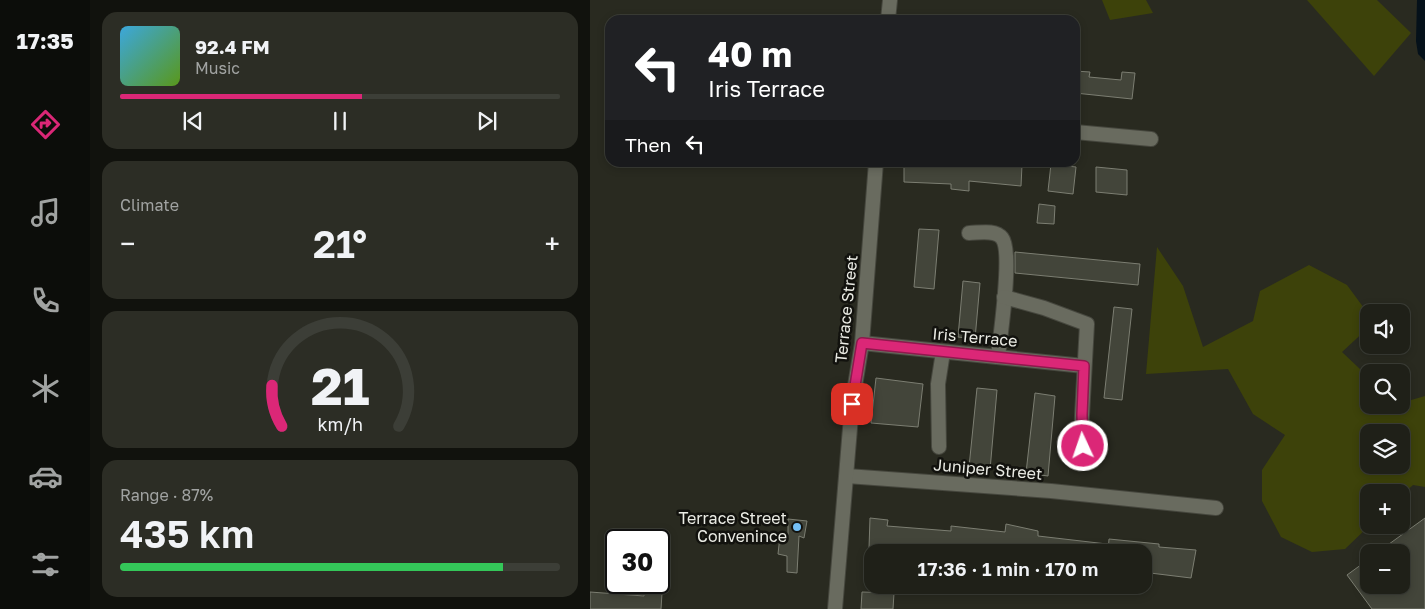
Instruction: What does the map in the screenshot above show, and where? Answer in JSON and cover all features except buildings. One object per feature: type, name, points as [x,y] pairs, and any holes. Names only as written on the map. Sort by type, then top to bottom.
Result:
[{"type":"street","points":[[888,15],[890,0]]},
{"type":"street","points":[[1080,132],[1151,139]]},
{"type":"street","name":"Terrace Street","points":[[835,609],[852,404],[862,343],[876,167]]},
{"type":"street","points":[[969,233],[988,232],[998,235],[1002,238],[1006,250],[1004,297],[998,357]]},
{"type":"street","points":[[1004,297],[1044,308],[1087,324],[1081,434],[1084,451],[1088,460]]},
{"type":"street","name":"Iris Terrace","points":[[862,343],[1084,366]]},
{"type":"street","points":[[939,447],[938,384],[943,352]]},
{"type":"street","name":"Juniper Street","points":[[847,476],[1051,491],[1216,508]]},
{"type":"green space","points":[[1102,0],[1146,0],[1153,13],[1110,20]]},
{"type":"green space","points":[[1307,0],[1377,0],[1411,33],[1374,76]]},
{"type":"green space","points":[[1157,247],[1183,286],[1203,347],[1253,321],[1260,291],[1309,265],[1347,285],[1361,304],[1360,335],[1342,352],[1360,369],[1360,414],[1410,414],[1410,400],[1425,396],[1425,487],[1413,485],[1410,488],[1410,484],[1360,484],[1361,534],[1345,549],[1312,552],[1281,537],[1262,501],[1262,470],[1285,435],[1253,414],[1228,369],[1146,374]]},
{"type":"shaded area","points":[[1417,0],[1425,0],[1425,61],[1418,54],[1416,41]]},
{"type":"place","name":"Terrace Street Convenince","points":[[797,527]]},
{"type":"route","points":[[852,404],[862,343],[1084,366],[1081,434],[1083,446]]}]
